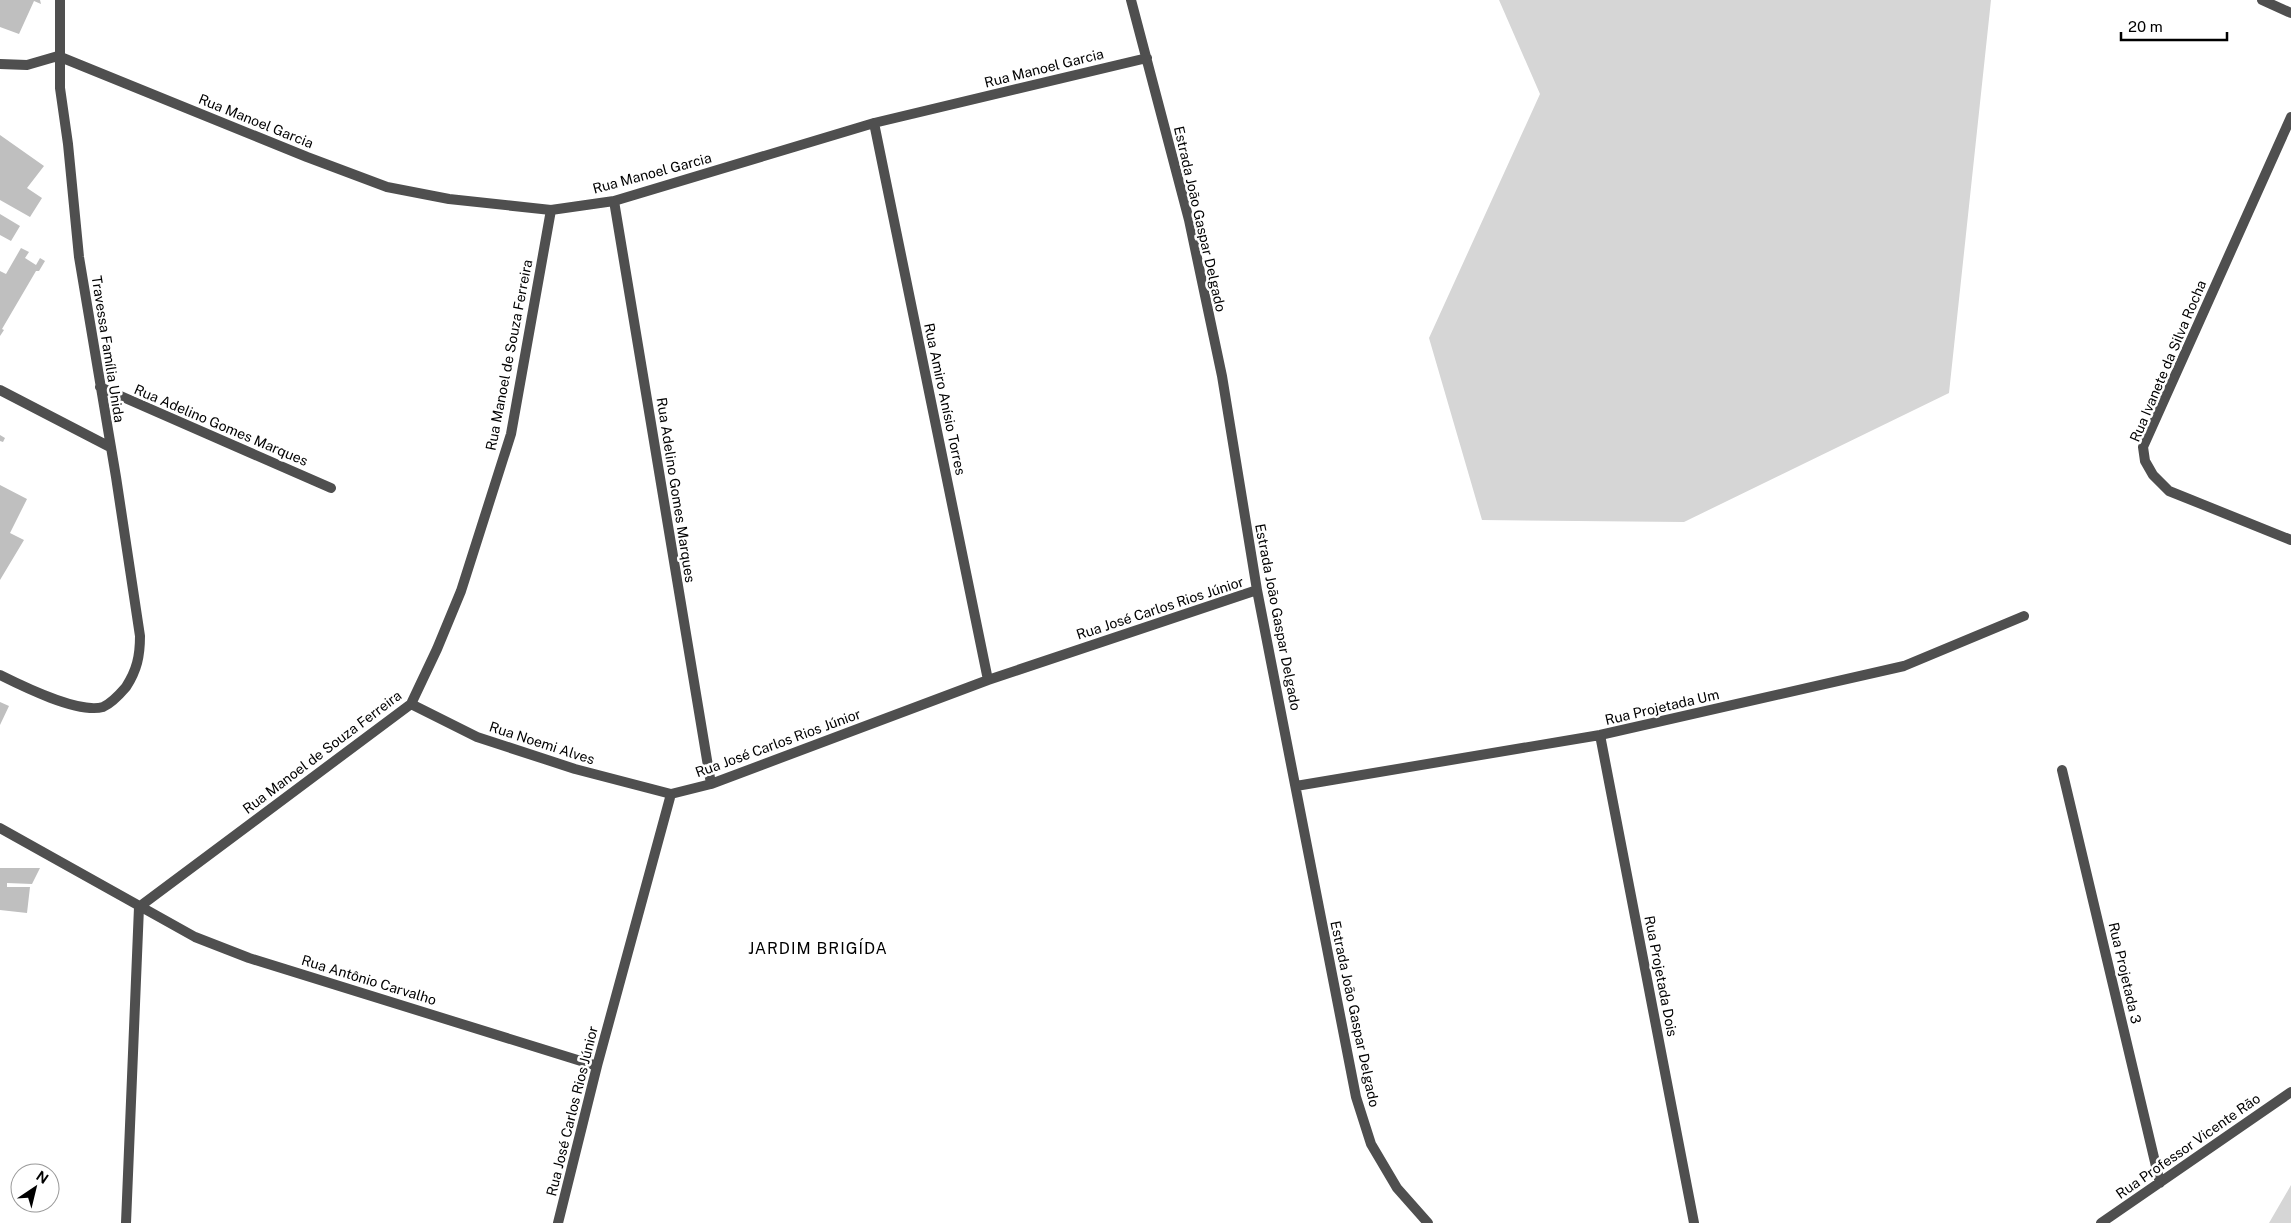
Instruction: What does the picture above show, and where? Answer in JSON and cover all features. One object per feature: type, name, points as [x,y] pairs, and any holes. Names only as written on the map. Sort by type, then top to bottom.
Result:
[{"type":"street","name":"Travessa Família Unida","points":[[0,675],[30,690],[81,707],[102,706],[119,696],[136,669],[140,655],[140,636],[116,477],[79,257],[68,144],[60,88],[58,56],[61,30],[60,0]]},
{"type":"street","name":"Estrada João Gaspar Delgado","points":[[1131,0],[1189,220],[1218,356],[1257,590],[1356,1097],[1371,1144],[1393,1181],[1428,1223]]},
{"type":"street","points":[[2262,0],[2291,13]]},
{"type":"street","points":[[0,64],[27,65],[58,56]]},
{"type":"street","name":"Rua Manoel Garcia","points":[[58,56],[308,157],[387,186],[449,199],[551,210],[614,201],[874,123],[1147,58]]},
{"type":"street","name":"Rua Ivanete da Silva Rocha","points":[[2291,117],[2144,447],[2145,461],[2152,475],[2169,491],[2291,540]]},
{"type":"street","name":"Rua Amiro Anísio Torres","points":[[874,123],[988,680]]},
{"type":"street","name":"Rua Adelino Gomes Marques","points":[[614,201],[711,784]]},
{"type":"street","name":"Rua Manoel de Souza Ferreira","points":[[140,907],[411,704],[437,649],[461,591],[511,434],[551,210]]},
{"type":"street","name":"Rua Adelino Gomes Marques","points":[[100,387],[331,488]]},
{"type":"street","points":[[0,390],[110,447]]},
{"type":"street","name":"Rua José Carlos Rios Júnior","points":[[558,1223],[597,1066],[671,794],[711,784],[988,680],[1257,590]]},
{"type":"street","name":"Rua Projetada Um","points":[[1296,786],[1600,735],[1904,666],[2024,616]]},
{"type":"street","name":"Rua Noemi Alves","points":[[411,704],[477,737],[575,770],[671,794]]},
{"type":"street","name":"Rua Projetada Dois","points":[[1600,735],[1694,1223]]},
{"type":"street","name":"Rua Projetada 3","points":[[2062,770],[2160,1183]]},
{"type":"street","name":"Rua Antônio Carvalho","points":[[3,831],[195,937],[249,958],[597,1066]]},
{"type":"street","points":[[126,1223],[140,907]]},
{"type":"street","name":"Rua Professor Vicente Rão","points":[[2101,1223],[2291,1092]]},
{"type":"shaded area","points":[[1499,0],[1991,0],[1949,393],[1684,522],[1482,520],[1429,338],[1540,94]]},
{"type":"shaded area","points":[[2291,1185],[2291,1223],[2269,1223]]},
{"type":"building","points":[[0,0],[40,0],[41,4],[34,1],[19,34],[0,27]]},
{"type":"building","points":[[0,135],[44,166],[27,188],[42,198],[30,217],[0,200]]},
{"type":"building","points":[[0,214],[20,226],[11,241],[0,235]]},
{"type":"building","points":[[21,248],[29,252],[25,258],[36,265],[40,258],[45,261],[39,271],[36,271],[2,329],[4,330],[0,336],[0,271],[6,274]]},
{"type":"building","points":[[0,435],[5,438],[3,442],[0,441]]},
{"type":"building","points":[[0,485],[27,499],[10,533],[24,540],[0,580]]},
{"type":"building","points":[[0,702],[9,706],[0,725]]},
{"type":"building","points":[[0,868],[40,868],[32,884],[7,883],[7,887],[30,887],[27,913],[0,910]]},
{"type":"district","name":"JARDIM BRIGÍDA","points":[[818,948]]}]
